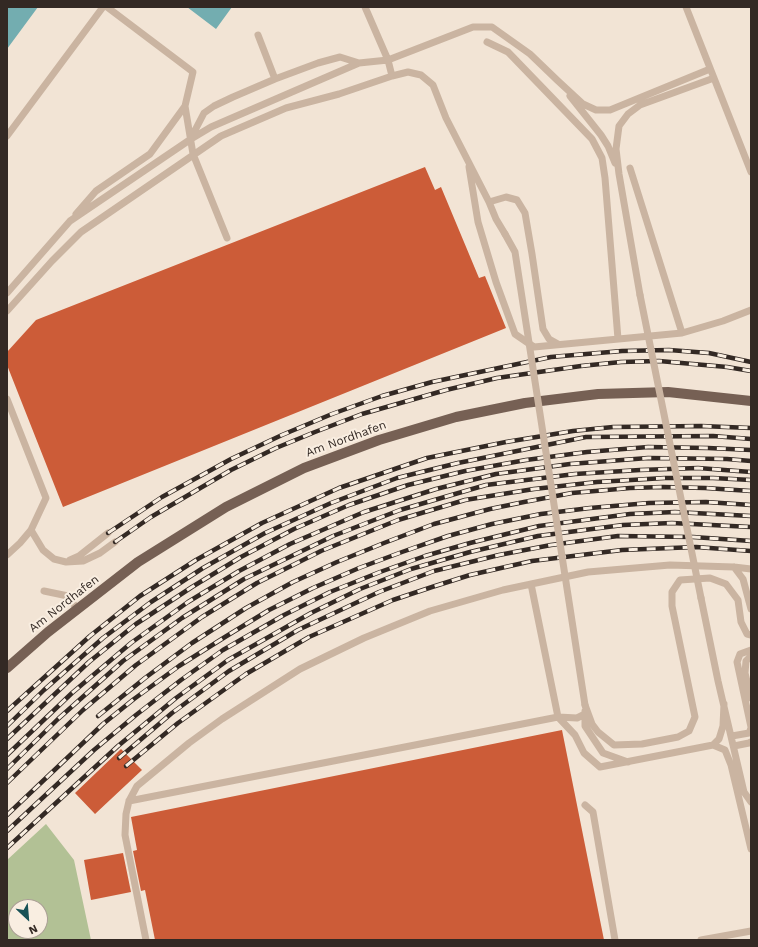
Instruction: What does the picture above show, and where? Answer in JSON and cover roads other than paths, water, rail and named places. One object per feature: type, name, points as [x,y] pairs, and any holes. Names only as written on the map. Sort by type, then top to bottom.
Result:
[{"type":"main road","name":"Am Nordhafen","points":[[7,668],[48,632],[138,562],[226,507],[304,468],[379,440],[456,417],[525,403],[598,394],[668,392],[751,401]]},
{"type":"lane","points":[[7,136],[103,7]]},
{"type":"lane","points":[[107,7],[192,72],[185,106],[193,154],[227,238]]},
{"type":"lane","points":[[365,7],[388,60],[392,76]]},
{"type":"lane","points":[[686,7],[751,172]]},
{"type":"lane","points":[[70,221],[210,127],[360,63],[388,60],[473,26],[492,27],[530,54],[584,104],[596,110],[610,110],[710,70]]},
{"type":"lane","points":[[258,35],[275,80]]},
{"type":"lane","points":[[487,42],[508,52],[592,139],[602,158],[605,178],[618,339]]},
{"type":"lane","points":[[191,139],[204,113],[214,106],[233,97],[318,63],[340,57],[360,63]]},
{"type":"lane","points":[[7,311],[52,261],[81,232],[220,136],[286,108],[339,94],[408,72],[421,75],[433,85],[446,118],[490,202],[496,219],[515,252],[585,705],[585,726],[603,753],[628,762]]},
{"type":"lane","points":[[714,78],[640,105],[628,114],[620,126],[616,149],[640,295],[718,681],[744,792],[751,802]]},
{"type":"lane","points":[[557,80],[601,135],[608,146],[619,174]]},
{"type":"lane","points":[[17,299],[7,292],[96,191],[150,154],[185,106]]},
{"type":"lane","points":[[468,159],[478,222],[496,282],[515,334],[534,347],[682,333],[711,325],[751,310]]},
{"type":"lane","points":[[630,168],[682,333]]},
{"type":"lane","points":[[490,202],[506,197],[517,200],[525,213],[542,329],[549,339],[558,344]]},
{"type":"lane","points":[[7,399],[46,498],[31,530],[20,543],[7,554]]},
{"type":"lane","points":[[31,530],[43,550],[54,559],[66,562],[84,561],[100,553],[115,542]]},
{"type":"lane","points":[[66,562],[79,556],[108,533]]},
{"type":"lane","points":[[146,940],[125,835],[126,814],[129,801],[137,786],[189,743],[222,719],[300,669],[364,638],[430,611],[503,590],[588,572],[670,565],[751,569]]},
{"type":"lane","points":[[734,567],[742,579],[751,609]]},
{"type":"lane","points":[[585,705],[592,724],[598,732],[614,745],[642,744],[678,737],[689,731],[695,717],[672,606],[672,592],[680,580],[710,578],[726,584],[738,600],[741,622],[747,634],[751,636]]},
{"type":"lane","points":[[531,584],[558,718],[575,735],[584,753],[600,767],[713,745],[719,739],[723,726],[724,704]]},
{"type":"lane","points":[[44,591],[68,596],[78,609]]},
{"type":"lane","points":[[732,736],[749,733],[751,727],[737,662],[740,654],[751,650]]},
{"type":"lane","points":[[751,656],[746,661],[745,673],[751,698]]},
{"type":"lane","points":[[129,801],[558,718],[576,718],[585,714]]},
{"type":"lane","points":[[734,746],[751,742]]},
{"type":"lane","points":[[713,745],[725,750],[731,765],[751,849]]},
{"type":"lane","points":[[585,805],[593,812],[615,940]]},
{"type":"lane","points":[[701,940],[751,931]]},
{"type":"water","points":[[7,7],[38,7],[7,49]]},
{"type":"water","points":[[187,7],[232,7],[216,29]]},
{"type":"railway","points":[[108,533],[162,497],[231,459],[282,435],[332,414],[382,396],[432,382],[551,357],[622,351],[669,350],[709,353],[751,362]]},
{"type":"railway","points":[[115,542],[151,517],[231,470],[276,448],[362,414],[446,390],[497,378],[621,362],[659,361],[727,367],[751,371]]},
{"type":"railway","points":[[7,711],[90,636],[140,596],[196,560],[262,523],[339,488],[427,458],[506,442],[573,431],[613,427],[701,426],[751,428]]},
{"type":"railway","points":[[7,726],[44,690],[103,638],[151,602],[203,568],[265,533],[331,503],[397,478],[458,463],[586,437],[713,436],[751,439]]},
{"type":"railway","points":[[7,739],[89,662],[136,624],[241,557],[294,529],[349,505],[408,485],[465,471],[526,460],[587,452],[648,447],[751,450]]},
{"type":"railway","points":[[7,755],[72,693],[131,643],[188,602],[239,571],[290,544],[364,512],[436,489],[496,474],[570,464],[648,458],[727,459],[751,461]]},
{"type":"railway","points":[[7,769],[58,719],[123,661],[182,618],[244,579],[333,536],[400,510],[486,485],[575,474],[640,470],[698,468],[751,472]]},
{"type":"railway","points":[[7,783],[83,710],[136,665],[202,617],[257,583],[321,551],[398,520],[465,500],[534,489],[597,482],[665,478],[751,480]]},
{"type":"railway","points":[[98,716],[192,643],[246,608],[293,582],[337,562],[434,524],[490,509],[572,493],[663,487],[751,491]]},
{"type":"railway","points":[[7,815],[103,724],[179,666],[269,610],[313,588],[359,568],[448,536],[492,524],[541,514],[649,503],[706,502],[751,505]]},
{"type":"railway","points":[[7,831],[94,750],[181,680],[223,650],[284,615],[330,592],[425,556],[539,526],[630,514],[675,512],[751,516]]},
{"type":"railway","points":[[7,848],[118,746],[176,698],[228,660],[311,613],[360,589],[411,569],[470,552],[538,536],[623,525],[672,523],[751,527]]},
{"type":"railway","points":[[119,758],[172,713],[229,671],[298,630],[379,592],[434,571],[499,555],[551,545],[618,536],[693,537],[751,541]]},
{"type":"railway","points":[[126,766],[178,723],[246,674],[309,637],[393,600],[470,575],[532,561],[622,550],[696,547],[751,551]]}]
